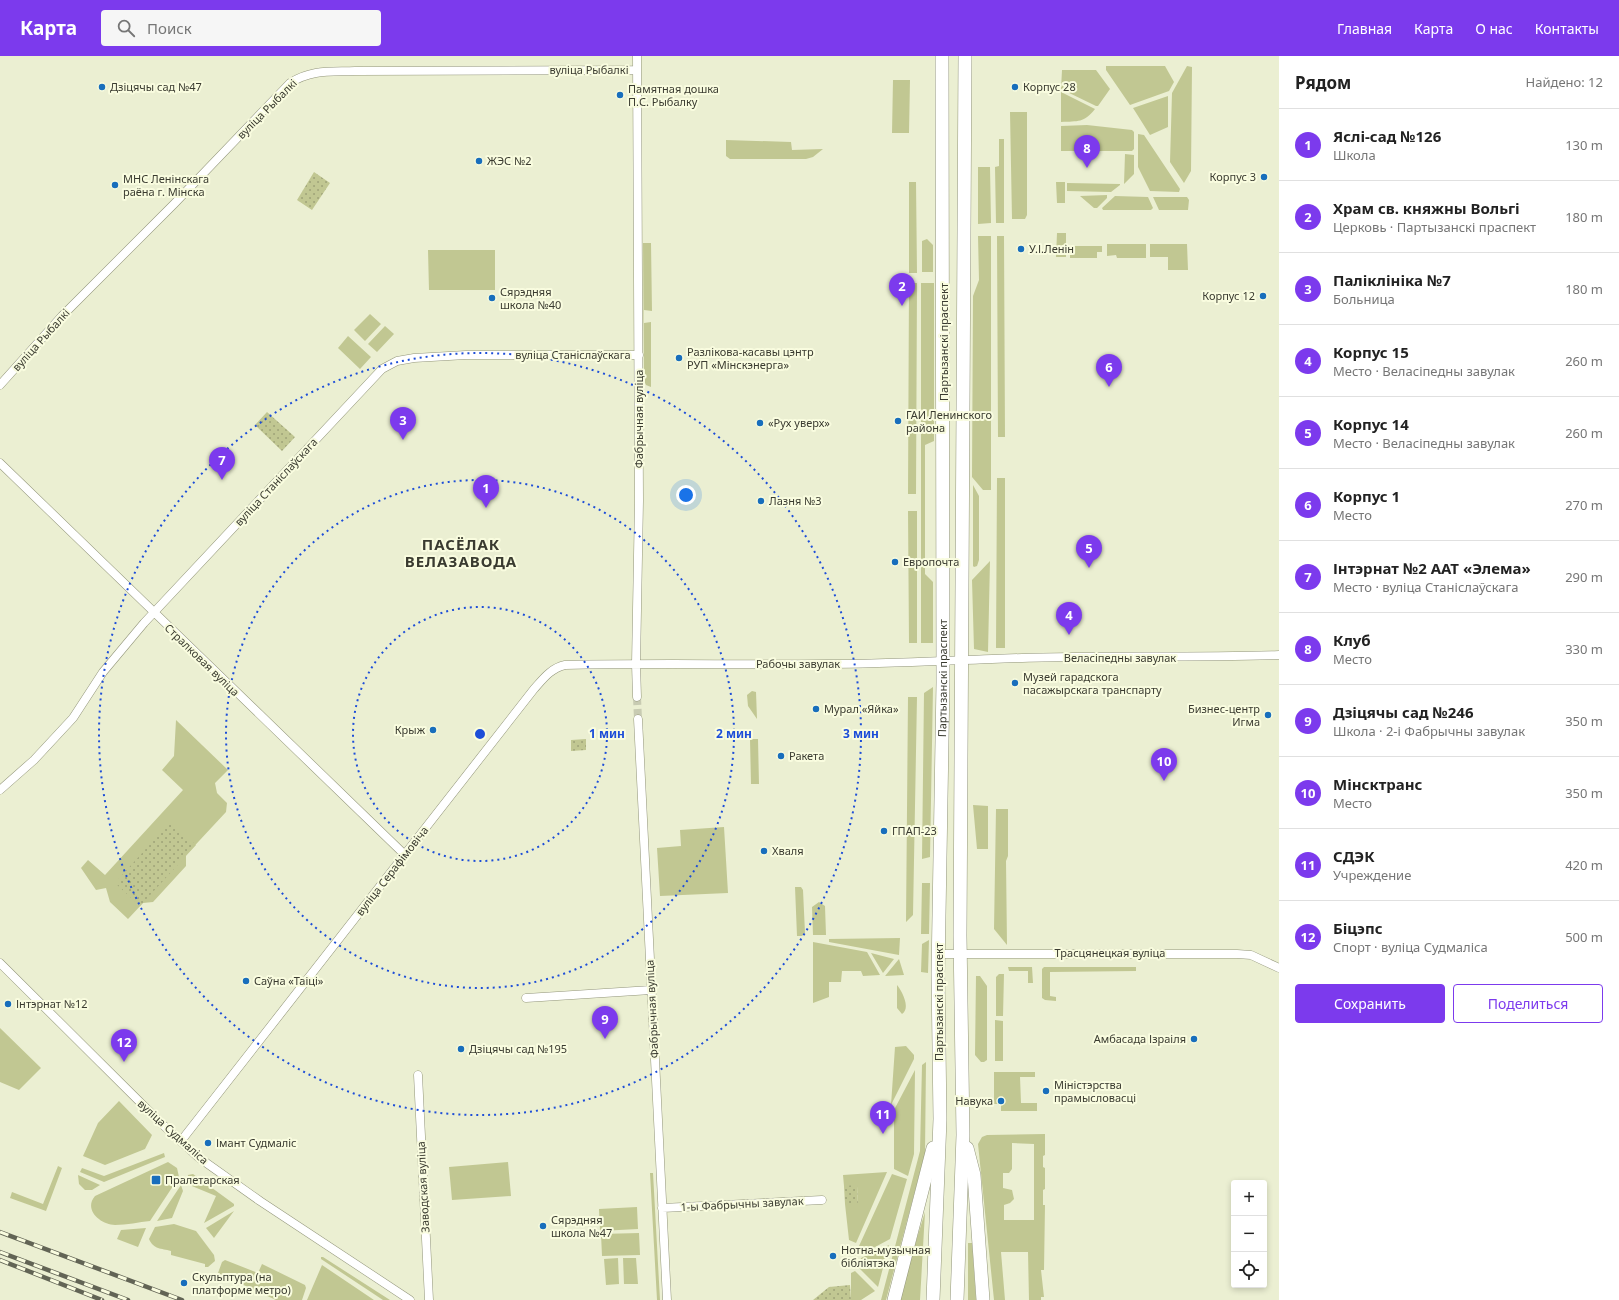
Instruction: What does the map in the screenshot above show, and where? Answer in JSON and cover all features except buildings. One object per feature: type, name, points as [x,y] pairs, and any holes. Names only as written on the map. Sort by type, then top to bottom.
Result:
[{"type":"main road","name":"Партызанскі праспект","points":[[933,1300],[940,1119],[939,954],[943,661],[944,330],[942,56]]},
{"type":"main road","name":"Партызанскі праспект","points":[[957,1300],[963,1135],[961,953],[961,660],[965,56]]},
{"type":"main road","points":[[944,330],[953,322],[959,326],[963,332]]},
{"type":"main road","points":[[894,1300],[940,1119]]},
{"type":"main road","points":[[963,1135],[974,1176],[983,1300]]},
{"type":"street","name":"Фабрычная вуліца","points":[[637,56],[640,501],[636,664],[637,697]]},
{"type":"street","name":"вуліца Рыбалкі","points":[[0,385],[62,316],[180,198],[290,83],[303,75],[315,72],[348,71],[637,70]]},
{"type":"street","name":"вуліца Станіслаўскага","points":[[0,790],[34,760],[73,718],[103,672],[153,613],[378,374],[397,361],[414,358],[466,355],[639,355]]},
{"type":"street","name":"Стралковая вуліца","points":[[0,463],[153,613],[405,855]]},
{"type":"street","name":"Веласіпедны завулак","points":[[961,660],[1279,655]]},
{"type":"street","name":"Рабочы завулак","points":[[636,664],[825,664],[961,660]]},
{"type":"street","name":"вуліца Серафімовіча","points":[[181,1141],[548,674],[558,667],[565,665],[636,664]]},
{"type":"street","name":"Фабрычная вуліца","points":[[638,719],[667,1300]]},
{"type":"street","name":"Трасцянецкая вуліца","points":[[939,954],[1236,954],[1251,955],[1279,968]]},
{"type":"street","name":"вуліца Судмаліса","points":[[0,963],[198,1157],[260,1201],[410,1300]]},
{"type":"street","points":[[526,998],[651,990]]},
{"type":"street","name":"Заводская вуліца","points":[[418,1075],[429,1300]]},
{"type":"street","name":"1-ы Фабрычны завулак","points":[[662,1208],[822,1200]]},
{"type":"green space","points":[[1106,66],[1165,66],[1174,82],[1169,91],[1130,105],[1106,70]]},
{"type":"green space","points":[[1187,66],[1192,67],[1191,171],[1184,183],[1170,162],[1172,93]]},
{"type":"green space","points":[[1062,70],[1096,70],[1110,89],[1098,106],[1096,106],[1061,89]]},
{"type":"green space","points":[[893,80],[910,80],[909,133],[892,133]]},
{"type":"green space","points":[[1061,92],[1095,109],[1084,119],[1061,122]]},
{"type":"green space","points":[[1168,96],[1168,127],[1150,135],[1133,108]]},
{"type":"green space","points":[[1010,112],[1027,112],[1027,215],[1025,219],[1012,219]]},
{"type":"green space","points":[[1087,125],[1132,130],[1134,132],[1134,149],[1132,151],[1061,151],[1061,126]]},
{"type":"green space","points":[[1138,134],[1144,135],[1180,189],[1179,192],[1150,191],[1138,167]]},
{"type":"green space","points":[[999,139],[1004,139],[1004,223],[996,223],[995,167],[999,166]]},
{"type":"green space","points":[[726,140],[791,142],[792,150],[823,149],[813,157],[806,159],[730,159],[726,156]]},
{"type":"green space","points":[[1125,154],[1134,155],[1134,174],[1124,184]]},
{"type":"green space","points":[[978,167],[990,167],[991,223],[978,224]]},
{"type":"green space","points":[[314,172],[330,183],[312,210],[297,200]]},
{"type":"green space","points":[[909,182],[916,182],[917,273],[909,273]]},
{"type":"green space","points":[[1056,182],[1065,182],[1065,203],[1057,203]]},
{"type":"green space","points":[[1067,183],[1120,185],[1111,192],[1067,191]]},
{"type":"green space","points":[[1107,195],[1107,198],[1097,208],[1094,208],[1080,196]]},
{"type":"green space","points":[[1115,196],[1148,197],[1153,208],[1151,210],[1103,210],[1102,208]]},
{"type":"green space","points":[[1153,197],[1187,197],[1189,200],[1188,210],[1159,210]]},
{"type":"green space","points":[[1057,233],[1066,233],[1066,257],[1056,257]]},
{"type":"green space","points":[[978,236],[991,236],[991,490],[983,490],[972,477],[973,296],[979,280]]},
{"type":"green space","points":[[997,236],[1004,236],[1005,437],[998,437]]},
{"type":"green space","points":[[927,239],[933,245],[933,272],[922,272],[922,241]]},
{"type":"green space","points":[[643,243],[651,243],[652,311],[644,310],[644,323],[651,322],[651,387],[646,385],[644,381]]},
{"type":"green space","points":[[1107,244],[1146,244],[1146,258],[1117,258],[1116,255],[1107,256]]},
{"type":"green space","points":[[1150,244],[1187,244],[1188,270],[1168,270],[1168,257],[1150,257]]},
{"type":"green space","points":[[1070,246],[1102,246],[1102,252],[1097,252],[1097,258],[1070,258]]},
{"type":"green space","points":[[428,250],[495,250],[495,290],[429,290]]},
{"type":"green space","points":[[909,283],[917,283],[916,494],[908,494]]},
{"type":"green space","points":[[921,283],[934,283],[934,441],[925,445],[925,574],[933,582],[933,643],[921,643]]},
{"type":"green space","points":[[370,314],[381,324],[365,341],[354,330]]},
{"type":"green space","points":[[385,326],[394,334],[377,352],[368,344]]},
{"type":"green space","points":[[348,336],[371,357],[360,369],[338,348]]},
{"type":"green space","points":[[267,412],[295,437],[282,451],[255,425]]},
{"type":"green space","points":[[997,478],[1005,478],[1005,648],[996,648]]},
{"type":"green space","points":[[973,485],[979,496],[979,560],[977,566],[974,567],[973,566]]},
{"type":"green space","points":[[908,511],[917,511],[917,643],[909,643]]},
{"type":"green space","points":[[990,561],[988,652],[974,649],[972,580]]},
{"type":"green space","points":[[933,687],[930,857],[922,859],[924,693]]},
{"type":"green space","points":[[752,691],[756,692],[757,719],[748,706],[747,695]]},
{"type":"green space","points":[[908,697],[917,697],[913,915],[906,922]]},
{"type":"green space","points":[[176,720],[228,770],[215,783],[217,793],[227,803],[226,812],[186,855],[186,866],[153,902],[143,903],[128,919],[110,902],[106,888],[96,890],[81,868],[88,860],[105,875],[183,790],[162,770],[174,756]]},
{"type":"green space","points":[[586,739],[586,750],[571,751],[571,740]]},
{"type":"green space","points":[[750,739],[758,739],[759,784],[751,784]]},
{"type":"green space","points":[[973,805],[988,806],[988,849],[977,849]]},
{"type":"green space","points":[[996,809],[1008,809],[1008,856],[1006,861],[1007,945],[994,929]]},
{"type":"green space","points":[[170,822],[196,845],[140,906],[115,883]]},
{"type":"green space","points":[[724,827],[728,893],[660,896],[657,848],[681,846],[680,830]]},
{"type":"green space","points":[[922,883],[930,883],[929,934],[921,934]]},
{"type":"green space","points":[[795,887],[801,887],[803,890],[805,933],[802,936],[797,936]]},
{"type":"green space","points":[[819,902],[825,906],[826,935],[813,935],[812,907]]},
{"type":"green space","points":[[900,938],[899,955],[829,942],[829,939]]},
{"type":"green space","points":[[929,940],[928,973],[921,972],[922,944]]},
{"type":"green space","points":[[813,942],[867,952],[880,975],[863,976],[861,971],[842,971],[841,982],[829,982],[829,997],[813,1003]]},
{"type":"green space","points":[[871,953],[894,959],[883,973]]},
{"type":"green space","points":[[899,959],[904,975],[885,976]]},
{"type":"green space","points":[[1008,967],[1032,967],[1033,983],[1028,983],[1028,971],[1009,971]]},
{"type":"green space","points":[[1044,967],[1136,967],[1136,971],[1050,972],[1050,996],[1056,997],[1056,1001],[1045,1000],[1042,998],[1042,969]]},
{"type":"green space","points":[[999,974],[1004,974],[1003,1016],[996,1016],[996,977]]},
{"type":"green space","points":[[976,976],[980,976],[987,986],[987,1060],[984,1062],[981,1062],[975,1055]]},
{"type":"green space","points":[[897,985],[906,1004],[905,1011],[902,1014],[897,1008]]},
{"type":"green space","points":[[995,1020],[1003,1021],[1003,1061],[995,1061]]},
{"type":"green space","points":[[0,1028],[41,1068],[19,1090],[0,1082]]},
{"type":"green space","points":[[906,1046],[914,1055],[914,1059],[891,1105],[895,1047]]},
{"type":"green space","points":[[926,1062],[925,1153],[886,1300],[881,1300],[920,1151],[922,1065]]},
{"type":"green space","points":[[915,1070],[914,1154],[908,1176],[894,1169],[894,1110]]},
{"type":"green space","points":[[994,1072],[1035,1072],[1035,1077],[1020,1077],[1021,1103],[1037,1103],[1037,1111],[1001,1111],[1001,1104],[994,1104]]},
{"type":"green space","points":[[119,1101],[152,1135],[145,1149],[105,1165],[83,1156],[98,1123]]},
{"type":"green space","points":[[1045,1134],[1045,1155],[1043,1156],[1043,1167],[1045,1168],[1045,1189],[1043,1190],[1043,1205],[1045,1205],[1044,1270],[1041,1270],[1044,1297],[1041,1297],[1041,1300],[1029,1300],[1028,1252],[1001,1252],[1005,1300],[994,1300],[978,1144],[982,1137],[987,1135]],"holes":[[[1012,1143],[1034,1144],[1034,1220],[1004,1220],[1004,1205],[1010,1203],[1014,1199],[1012,1190],[1003,1188],[1003,1173],[1009,1173],[1012,1169]]]},
{"type":"green space","points":[[164,1153],[165,1157],[104,1182],[80,1172],[82,1168],[104,1176]]},
{"type":"green space","points":[[168,1162],[177,1168],[179,1177],[150,1221],[115,1225],[99,1220],[95,1216],[91,1206],[95,1196]]},
{"type":"green space","points":[[508,1162],[511,1196],[452,1200],[449,1167]]},
{"type":"green space","points":[[58,1166],[62,1168],[46,1211],[10,1198],[12,1192],[43,1204]]},
{"type":"green space","points":[[887,1172],[856,1243],[849,1240],[845,1204],[858,1203],[857,1186],[844,1186],[843,1175]]},
{"type":"green space","points":[[650,1173],[653,1173],[660,1300],[657,1300]]},
{"type":"green space","points":[[193,1174],[234,1204],[234,1206],[204,1223],[216,1196],[187,1184],[188,1175]]},
{"type":"green space","points":[[892,1174],[907,1179],[890,1239],[862,1254],[859,1246]]},
{"type":"green space","points":[[78,1175],[100,1185],[92,1190],[85,1190],[79,1184]]},
{"type":"green space","points":[[181,1185],[183,1191],[172,1218],[157,1221]]},
{"type":"green space","points":[[857,1185],[858,1204],[845,1204],[844,1186]]},
{"type":"green space","points":[[637,1207],[638,1229],[600,1231],[599,1209]]},
{"type":"green space","points":[[234,1211],[214,1238],[206,1228]]},
{"type":"green space","points":[[925,1212],[920,1300],[898,1300]]},
{"type":"green space","points":[[174,1224],[196,1231],[214,1255],[215,1261],[208,1267],[205,1267],[205,1264],[171,1255],[171,1251],[158,1248],[151,1243],[149,1239],[155,1227]]},
{"type":"green space","points":[[146,1228],[138,1247],[117,1239],[121,1230]]},
{"type":"green space","points":[[639,1233],[640,1255],[602,1256],[601,1234]]},
{"type":"green space","points":[[968,1243],[972,1243],[976,1300],[968,1300]]},
{"type":"green space","points":[[889,1245],[878,1287],[859,1268],[861,1258]]},
{"type":"green space","points":[[321,1257],[390,1300],[383,1300],[321,1259]]},
{"type":"green space","points":[[618,1258],[619,1284],[606,1285],[604,1259]]},
{"type":"green space","points":[[623,1258],[636,1258],[638,1284],[624,1284]]},
{"type":"green space","points":[[225,1260],[258,1273],[262,1264],[305,1285],[306,1288],[302,1300],[276,1300],[218,1273],[222,1262]]},
{"type":"green space","points":[[322,1265],[374,1300],[307,1300]]},
{"type":"green space","points":[[855,1271],[875,1291],[861,1300],[851,1300],[851,1273]]},
{"type":"green space","points":[[850,1285],[851,1300],[813,1300],[829,1287]]},
{"type":"tunnel","points":[[637,697],[638,719]]},
{"type":"railway","points":[[0,1232],[182,1300]]},
{"type":"railway","points":[[0,1252],[128,1300]]},
{"type":"railway","points":[[0,1260],[102,1300]]},
{"type":"place","name":"Дзіцячы сад №47","points":[[102,87]]},
{"type":"place","name":"Корпус 28","points":[[1015,87]]},
{"type":"place","name":"Памятная дошка П.С. Рыбалку","points":[[620,95]]},
{"type":"place","name":"ЖЭС №2","points":[[479,161]]},
{"type":"place","name":"Клуб","points":[[1087,168]]},
{"type":"place","name":"Корпус 3","points":[[1264,177]]},
{"type":"place","name":"МНС Ленінскага раёна г. Мінска","points":[[115,185]]},
{"type":"place","name":"У.І.Ленін","points":[[1021,249]]},
{"type":"place","name":"Корпус 12","points":[[1263,296]]},
{"type":"place","name":"Сярэдняя школа №40","points":[[492,298]]},
{"type":"place","name":"Храм св. княжны Вольгі","points":[[902,306]]},
{"type":"place","name":"Разлікова-касавы цэнтр РУП «Мінскэнерга»","points":[[679,358]]},
{"type":"place","name":"Корпус 1","points":[[1109,387]]},
{"type":"place","name":"ГАИ Ленинского района","points":[[898,421]]},
{"type":"place","name":"«Рух уверх»","points":[[760,423]]},
{"type":"place","name":"Паліклініка №7","points":[[403,440]]},
{"type":"place","name":"Інтэрнат №2 ААТ «Элема»","points":[[222,480]]},
{"type":"place","name":"Лазня №3","points":[[761,501]]},
{"type":"place","name":"Яслі-сад №126","points":[[486,508]]},
{"type":"place","name":"Европочта","points":[[895,562]]},
{"type":"place","name":"Корпус 14","points":[[1089,568]]},
{"type":"place","name":"Корпус 15","points":[[1069,635]]},
{"type":"place","name":"Музей гарадскога пасажырскага транспарту","points":[[1015,683]]},
{"type":"place","name":"Мурал «Яйка»","points":[[816,709]]},
{"type":"place","name":"Бизнес-центр Игма","points":[[1268,715]]},
{"type":"place","name":"Крыж","points":[[433,730]]},
{"type":"place","name":"Ракета","points":[[781,756]]},
{"type":"place","name":"Мінсктранс","points":[[1164,781]]},
{"type":"place","name":"ГПАП-23","points":[[884,831]]},
{"type":"place","name":"Хваля","points":[[764,851]]},
{"type":"place","name":"Саўна «Таіці»","points":[[246,981]]},
{"type":"place","name":"Інтэрнат №12","points":[[8,1004]]},
{"type":"place","name":"Дзіцячы сад №246","points":[[605,1039]]},
{"type":"place","name":"Амбасада Ізраіля","points":[[1194,1039]]},
{"type":"place","name":"Дзіцячы сад №195","points":[[461,1049]]},
{"type":"place","name":"Біцэпс","points":[[124,1062]]},
{"type":"place","name":"Міністэрства прамысловасці","points":[[1046,1091]]},
{"type":"place","name":"Навука","points":[[1001,1101]]},
{"type":"place","name":"СДЭК","points":[[883,1134]]},
{"type":"place","name":"Імант Судмаліс","points":[[208,1143]]},
{"type":"place","name":"Пралетарская","points":[[156,1180]]},
{"type":"place","name":"Сярэдняя школа №47","points":[[543,1226]]},
{"type":"place","name":"Нотна-музычная бібліятэка","points":[[833,1256]]},
{"type":"place","name":"Скульптура (на платформе метро)","points":[[184,1283]]},
{"type":"district","name":"ПАСЁЛАК ВЕЛАЗАВОДА","points":[[461,554]]}]
